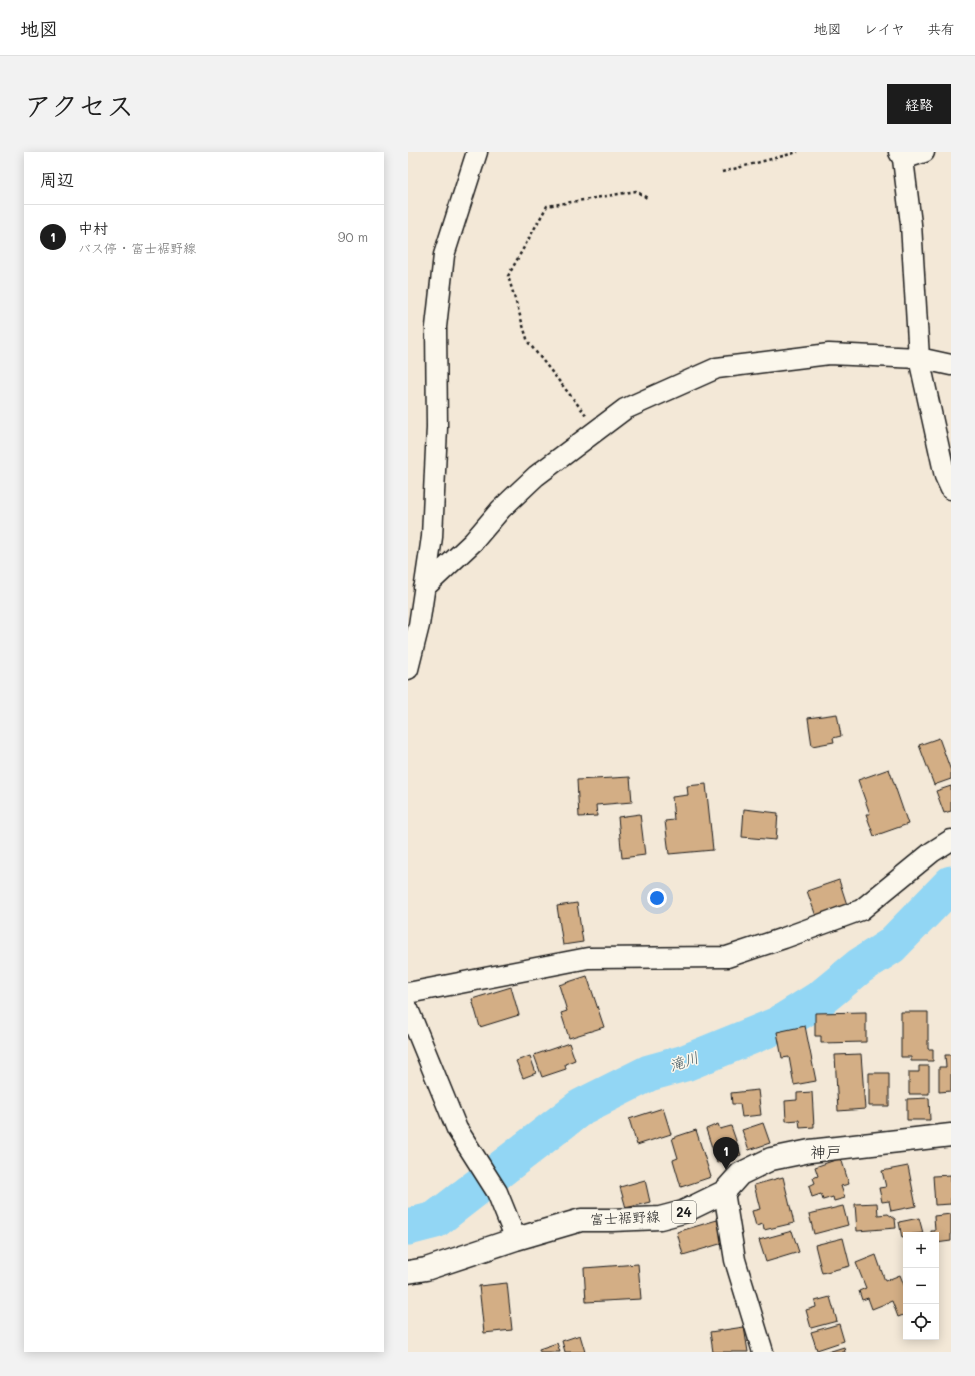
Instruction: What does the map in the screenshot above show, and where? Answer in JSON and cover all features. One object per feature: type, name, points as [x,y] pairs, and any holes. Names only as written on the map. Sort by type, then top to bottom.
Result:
[{"type":"main road","name":"富士裾野線","points":[[408,1272],[426,1269],[516,1239],[581,1220],[660,1218],[684,1212],[724,1192],[740,1174],[771,1159],[810,1151],[951,1135]]},
{"type":"street","points":[[408,669],[418,625],[432,537],[437,427],[436,327],[444,255],[477,152]]},
{"type":"street","points":[[924,152],[901,155],[911,224],[919,358],[945,476],[951,489]]},
{"type":"street","points":[[424,588],[473,542],[501,509],[536,476],[598,429],[625,409],[717,368],[829,354],[919,358],[951,365]]},
{"type":"street","points":[[408,993],[588,958],[727,957],[861,910],[932,852],[951,840]]},
{"type":"street","points":[[408,1009],[457,1129],[498,1192],[516,1239]]},
{"type":"street","points":[[724,1192],[736,1260],[763,1352]]},
{"type":"path","points":[[722,172],[798,152]]},
{"type":"path","points":[[598,429],[528,342],[508,276],[547,206],[636,191],[647,198]]},
{"type":"building","points":[[837,714],[841,736],[833,738],[834,742],[812,746],[808,718]]},
{"type":"building","points":[[939,738],[951,771],[951,779],[934,785],[919,745]]},
{"type":"building","points":[[889,769],[908,824],[874,836],[866,814],[870,814],[858,780]]},
{"type":"building","points":[[630,777],[632,802],[596,805],[597,816],[579,817],[577,780]]},
{"type":"building","points":[[706,784],[713,850],[669,854],[665,821],[674,820],[672,797],[688,795],[687,786]]},
{"type":"building","points":[[951,786],[951,811],[944,813],[936,791]]},
{"type":"building","points":[[744,809],[778,813],[776,840],[742,837]]},
{"type":"building","points":[[640,814],[645,855],[622,858],[618,817]]},
{"type":"building","points":[[839,880],[848,908],[817,919],[807,891]]},
{"type":"building","points":[[577,903],[583,942],[563,945],[557,906]]},
{"type":"building","points":[[587,976],[604,1027],[569,1038],[561,1013],[567,1011],[559,985]]},
{"type":"building","points":[[511,987],[519,1015],[480,1027],[472,999]]},
{"type":"building","points":[[866,1012],[866,1042],[821,1043],[821,1036],[815,1036],[815,1013]]},
{"type":"building","points":[[901,1012],[928,1012],[928,1049],[933,1049],[933,1061],[911,1061],[911,1057],[901,1057]]},
{"type":"building","points":[[805,1026],[816,1081],[794,1085],[789,1057],[782,1058],[777,1032]]},
{"type":"building","points":[[569,1043],[575,1060],[565,1064],[566,1069],[542,1077],[534,1055]]},
{"type":"building","points":[[861,1054],[865,1109],[838,1111],[835,1055]]},
{"type":"building","points":[[945,1055],[951,1055],[951,1091],[939,1092],[939,1067],[946,1067]]},
{"type":"building","points":[[530,1056],[536,1073],[523,1078],[516,1061]]},
{"type":"building","points":[[919,1066],[929,1066],[929,1094],[909,1094],[909,1072],[919,1072]]},
{"type":"building","points":[[869,1073],[889,1073],[889,1106],[869,1106]]},
{"type":"building","points":[[758,1090],[761,1115],[742,1117],[740,1104],[732,1104],[731,1093]]},
{"type":"building","points":[[812,1092],[814,1127],[800,1128],[799,1120],[786,1121],[785,1101],[797,1100],[797,1093]]},
{"type":"building","points":[[929,1098],[930,1120],[907,1120],[907,1099]]},
{"type":"building","points":[[663,1108],[671,1134],[637,1145],[629,1119]]},
{"type":"building","points":[[763,1123],[770,1143],[749,1150],[742,1130]]},
{"type":"building","points":[[718,1124],[720,1129],[731,1126],[741,1155],[717,1163],[706,1129]]},
{"type":"building","points":[[696,1130],[711,1177],[681,1187],[673,1160],[678,1158],[672,1138]]},
{"type":"building","points":[[841,1158],[849,1184],[841,1186],[845,1198],[834,1201],[833,1197],[823,1200],[821,1194],[812,1197],[809,1186],[815,1183],[813,1178],[818,1176],[815,1167]]},
{"type":"building","points":[[908,1166],[916,1206],[891,1211],[889,1201],[882,1202],[879,1188],[886,1187],[882,1171]]},
{"type":"building","points":[[951,1175],[951,1204],[935,1205],[933,1176]]},
{"type":"building","points":[[783,1177],[794,1223],[764,1230],[763,1224],[756,1226],[752,1211],[760,1209],[754,1185]]},
{"type":"building","points":[[645,1180],[650,1202],[626,1208],[620,1187]]},
{"type":"building","points":[[877,1203],[878,1215],[888,1214],[895,1219],[896,1228],[857,1231],[855,1204]]},
{"type":"building","points":[[843,1206],[848,1225],[814,1234],[809,1214]]},
{"type":"building","points":[[951,1214],[951,1241],[939,1243],[939,1232],[931,1232],[935,1231],[934,1216]]},
{"type":"building","points":[[919,1218],[923,1232],[903,1232],[902,1238],[899,1222]]},
{"type":"building","points":[[717,1220],[723,1243],[683,1255],[677,1232]]},
{"type":"building","points":[[792,1231],[799,1252],[766,1262],[759,1240]]},
{"type":"building","points":[[843,1238],[850,1266],[822,1273],[815,1245]]},
{"type":"building","points":[[876,1255],[885,1281],[900,1275],[903,1282],[903,1315],[898,1317],[892,1301],[872,1309],[868,1298],[862,1300],[859,1291],[866,1288],[856,1263]]},
{"type":"building","points":[[638,1264],[641,1299],[586,1302],[584,1268]]},
{"type":"building","points":[[507,1283],[512,1330],[484,1333],[479,1286]]},
{"type":"building","points":[[830,1297],[837,1321],[811,1328],[806,1310],[816,1307],[815,1301]]},
{"type":"building","points":[[839,1324],[844,1341],[817,1350],[811,1332]]},
{"type":"building","points":[[744,1327],[748,1352],[713,1352],[710,1332]]},
{"type":"building","points":[[580,1335],[585,1352],[565,1352],[562,1341]]},
{"type":"building","points":[[557,1343],[560,1352],[540,1352],[539,1349]]},
{"type":"building","points":[[844,1347],[845,1352],[828,1352]]},
{"type":"waterway","name":"滝川","points":[[408,1227],[435,1220],[581,1107],[649,1073],[685,1063],[778,1025],[821,998],[860,966],[891,946],[951,884]]},
{"type":"place","name":"中村","points":[[726,1170]]},
{"type":"district","name":"神戸","points":[[826,1152]]}]
